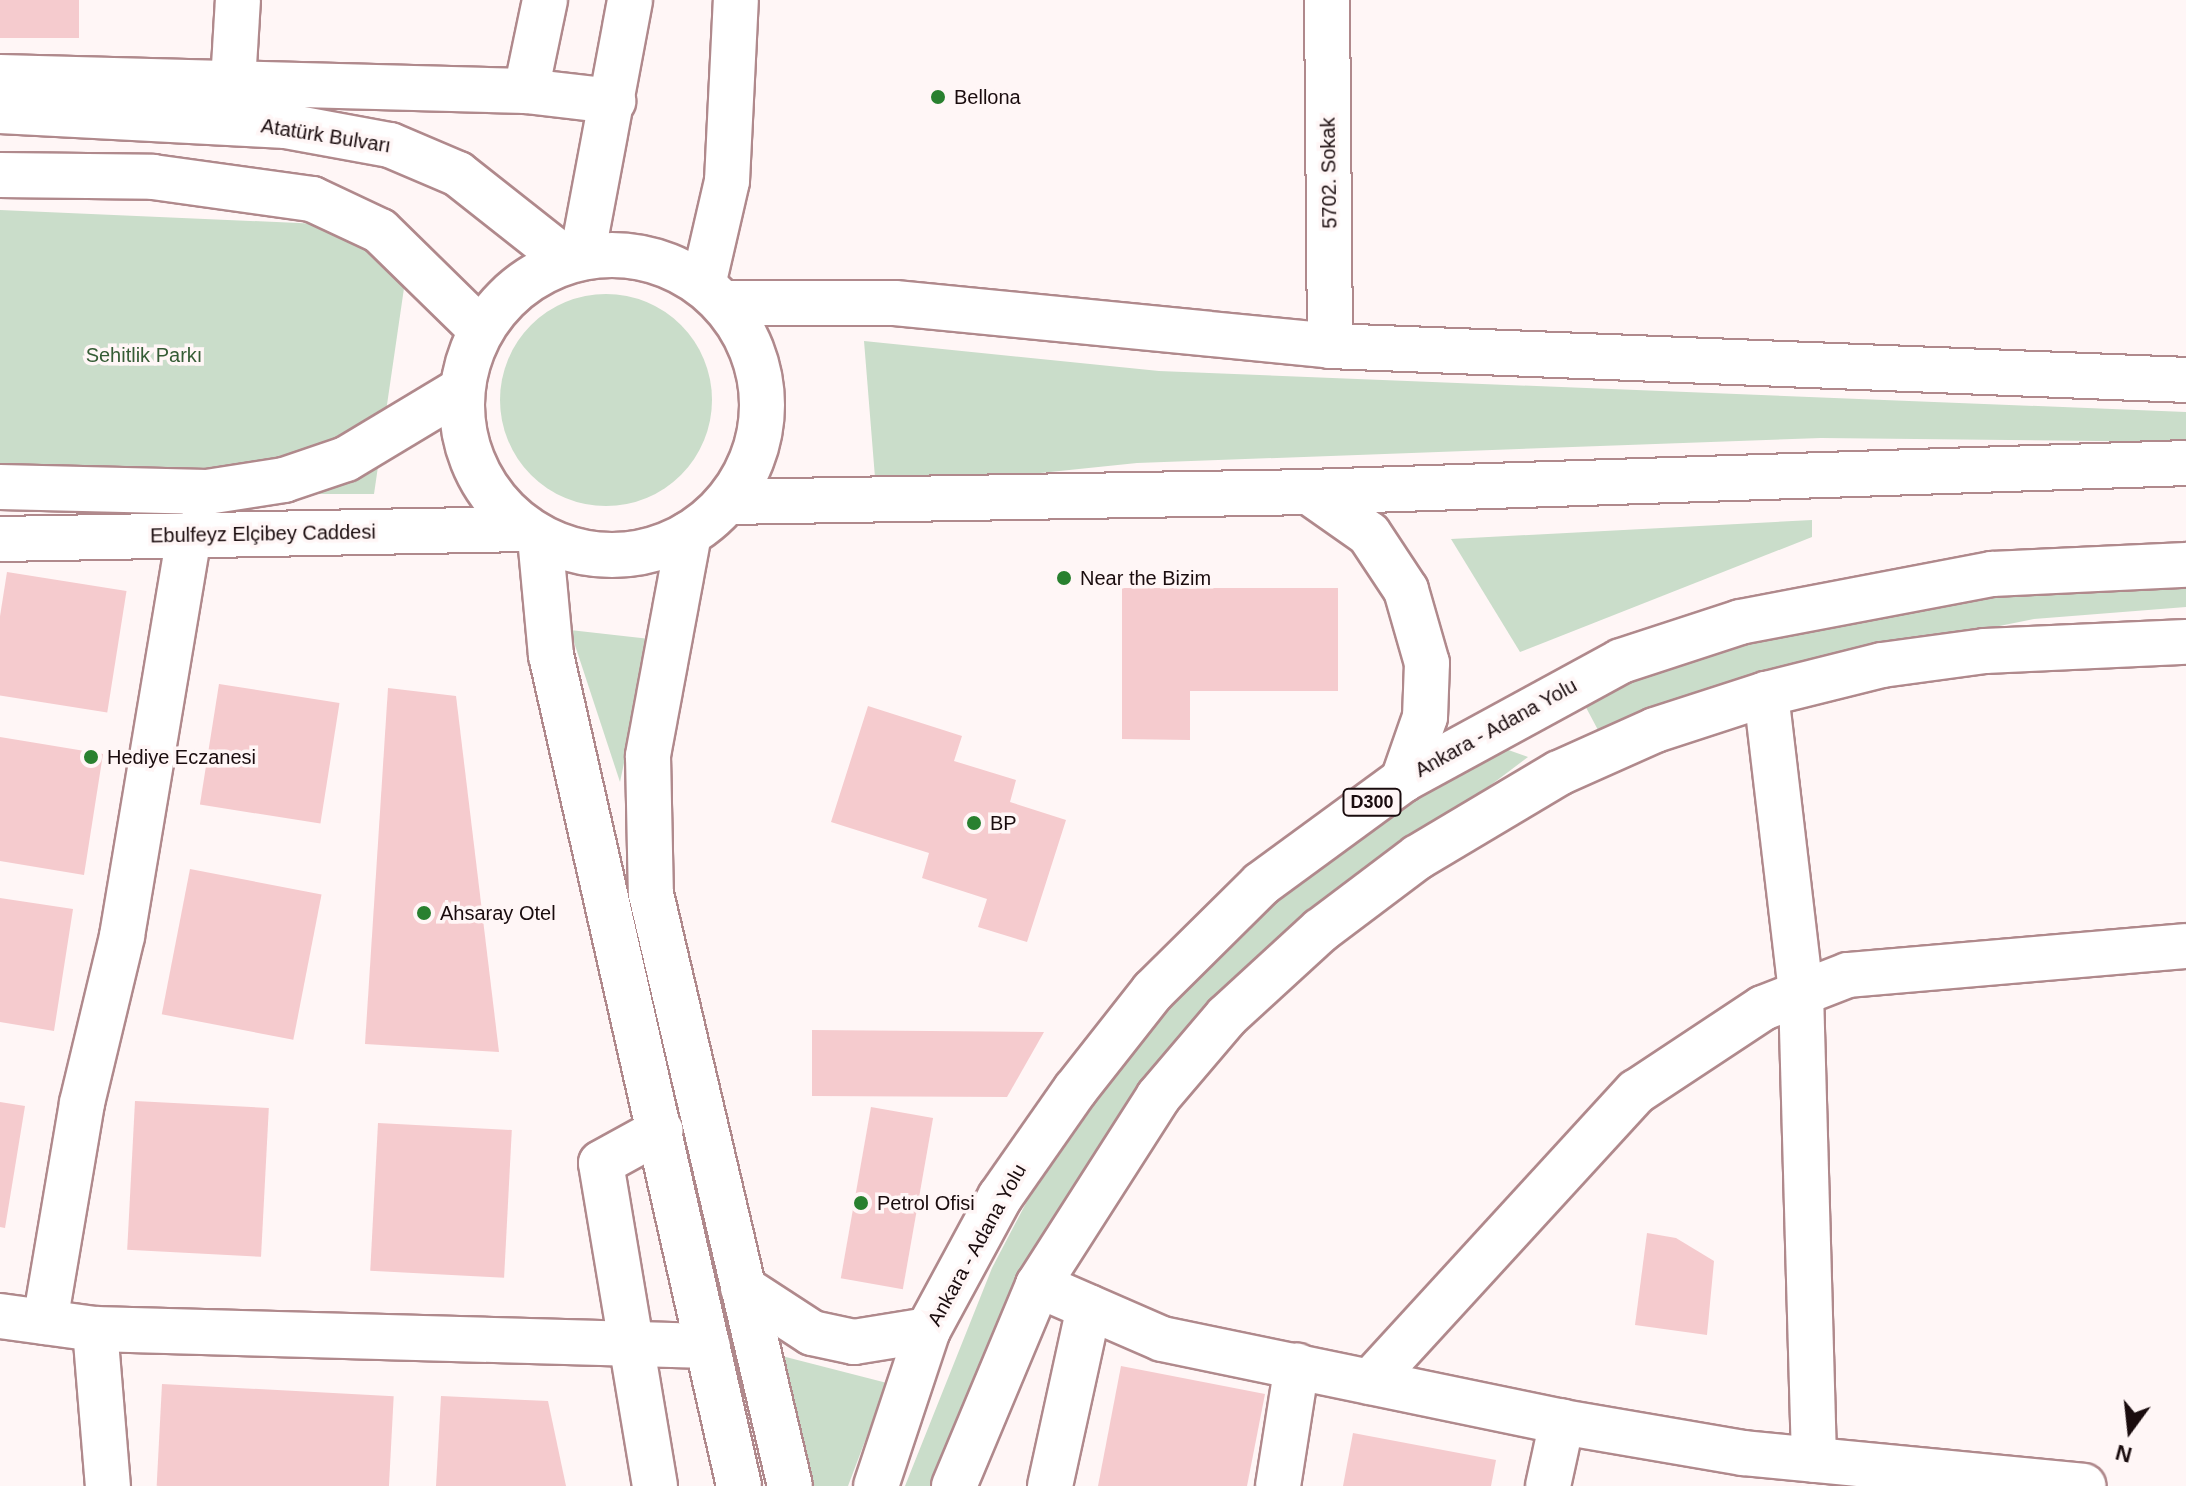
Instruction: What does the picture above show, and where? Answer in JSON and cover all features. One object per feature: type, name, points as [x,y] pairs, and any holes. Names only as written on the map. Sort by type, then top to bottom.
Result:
[{"type":"main road","points":[[233,83],[238,0]]},
{"type":"main road","points":[[526,91],[545,0]]},
{"type":"main road","points":[[575,259],[613,101],[630,0]]},
{"type":"main road","points":[[736,0],[727,181],[713,294],[755,355],[762,386],[757,447],[727,502],[689,534],[648,756],[651,894],[790,1486]]},
{"type":"main road","name":"5702. Sokak","points":[[1327,0],[1330,346]]},
{"type":"main road","points":[[0,77],[526,91],[613,101]]},
{"type":"main road","name":"Atatürk Bulvarı","points":[[0,111],[286,126],[390,145],[458,174],[575,259]]},
{"type":"main road","points":[[0,175],[153,177],[312,199],[380,231],[481,330]]},
{"type":"main road","points":[[739,1486],[661,1130],[551,655],[533,533],[483,482],[462,422],[461,390],[481,330],[524,282],[575,259],[645,258],[713,294],[895,303],[1330,346],[2185,379]]},
{"type":"main road","points":[[0,487],[207,492],[284,480],[346,459],[461,390]]},
{"type":"main road","points":[[727,502],[1309,492],[2186,463]]},
{"type":"main road","points":[[1309,492],[1369,534],[1406,590],[1427,663],[1425,717],[1403,780]]},
{"type":"main road","name":"Ebulfeyz Elçibey Caddesi","points":[[0,539],[533,533],[615,555],[689,534]]},
{"type":"main road","points":[[45,1322],[82,1103],[122,936],[189,535]]},
{"type":"main road","name":"Ankara - Adana Yolu","points":[[876,1486],[928,1330],[1000,1197],[1153,991],[1261,884],[1403,780],[1621,661],[1740,622],[1992,574],[2186,565]]},
{"type":"main road","points":[[954,1486],[1038,1285],[1158,1097],[1227,1016],[1321,930],[1418,857],[1559,773],[1655,730],[1766,694],[1882,665],[1970,653],[2186,642]]},
{"type":"main road","points":[[1766,694],[1801,993],[1814,1460]]},
{"type":"main road","points":[[1370,1382],[1636,1092],[1763,1008],[1848,975],[2186,946]]},
{"type":"main road","points":[[655,1486],[601,1163],[661,1130]]},
{"type":"main road","points":[[1038,1285],[1162,1339],[1562,1422],[1814,1460],[2068,1485]]},
{"type":"main road","points":[[743,1288],[812,1333],[854,1342],[928,1330]]},
{"type":"main road","points":[[1050,1486],[1089,1307]]},
{"type":"main road","points":[[0,1316],[95,1329],[708,1346]]},
{"type":"main road","points":[[95,1329],[108,1486]]},
{"type":"main road","points":[[1278,1486],[1297,1365]]},
{"type":"main road","points":[[1548,1486],[1562,1422]]},
{"type":"green space","name":"Sehitlik Parkı","points":[[0,210],[321,224],[410,247],[374,494],[0,494]]},
{"type":"green space","points":[[606,294],[647,302],[681,325],[704,359],[712,400],[704,441],[681,475],[647,498],[606,506],[565,498],[531,475],[508,441],[500,400],[508,359],[531,325],[565,302]]},
{"type":"green space","points":[[864,341],[1159,371],[2186,412],[2186,442],[1821,438],[1137,463],[876,490]]},
{"type":"green space","points":[[1812,520],[1812,537],[1520,652],[1451,539]]},
{"type":"green space","points":[[2186,575],[2186,607],[2034,619],[1920,642],[1686,699],[1598,730],[1581,698],[1767,620]]},
{"type":"green space","points":[[570,630],[650,639],[620,782]]},
{"type":"green space","points":[[1483,741],[1528,757],[1378,870],[1191,1037],[948,1486],[905,1486],[992,1268],[1037,1182],[1104,1083],[1261,900]]},
{"type":"green space","points":[[778,1355],[887,1383],[848,1486],[814,1486],[804,1474]]},
{"type":"building","points":[[0,0],[79,0],[79,38],[0,38]]},
{"type":"building","points":[[7,572],[127,591],[107,712],[0,695],[0,616]]},
{"type":"building","points":[[1122,588],[1338,588],[1338,691],[1190,691],[1190,740],[1122,739]]},
{"type":"building","points":[[219,684],[339,703],[320,824],[200,804]]},
{"type":"building","points":[[388,688],[456,696],[499,1052],[365,1044]]},
{"type":"building","points":[[868,706],[962,736],[954,761],[1016,780],[1010,802],[1066,820],[1027,942],[978,927],[987,899],[922,878],[929,853],[831,822]]},
{"type":"building","points":[[0,737],[103,754],[84,875],[0,861]]},
{"type":"building","points":[[190,869],[322,895],[293,1040],[162,1014]]},
{"type":"building","points":[[0,898],[73,909],[54,1031],[0,1022]]},
{"type":"building","points":[[812,1030],[1044,1032],[1007,1097],[812,1096]]},
{"type":"building","points":[[135,1101],[269,1108],[261,1257],[127,1250]]},
{"type":"building","points":[[0,1102],[25,1106],[5,1228],[0,1227]]},
{"type":"building","points":[[871,1107],[933,1118],[903,1289],[841,1278]]},
{"type":"building","points":[[378,1123],[512,1130],[504,1278],[370,1271]]},
{"type":"building","points":[[1647,1233],[1676,1238],[1714,1261],[1707,1335],[1635,1325]]},
{"type":"building","points":[[1121,1366],[1265,1394],[1247,1486],[1098,1486]]},
{"type":"building","points":[[162,1384],[394,1396],[389,1486],[157,1486]]},
{"type":"building","points":[[441,1396],[548,1401],[566,1486],[436,1486]]},
{"type":"building","points":[[1353,1433],[1496,1460],[1491,1486],[1343,1486]]},
{"type":"place","name":"Bellona","points":[[938,97]]},
{"type":"place","name":"Near the Bizim","points":[[1064,578]]},
{"type":"place","name":"Hediye Eczanesi","points":[[91,757]]},
{"type":"place","name":"BP","points":[[974,823]]},
{"type":"place","name":"Ahsaray Otel","points":[[424,913]]},
{"type":"place","name":"Petrol Ofisi","points":[[861,1203]]}]
